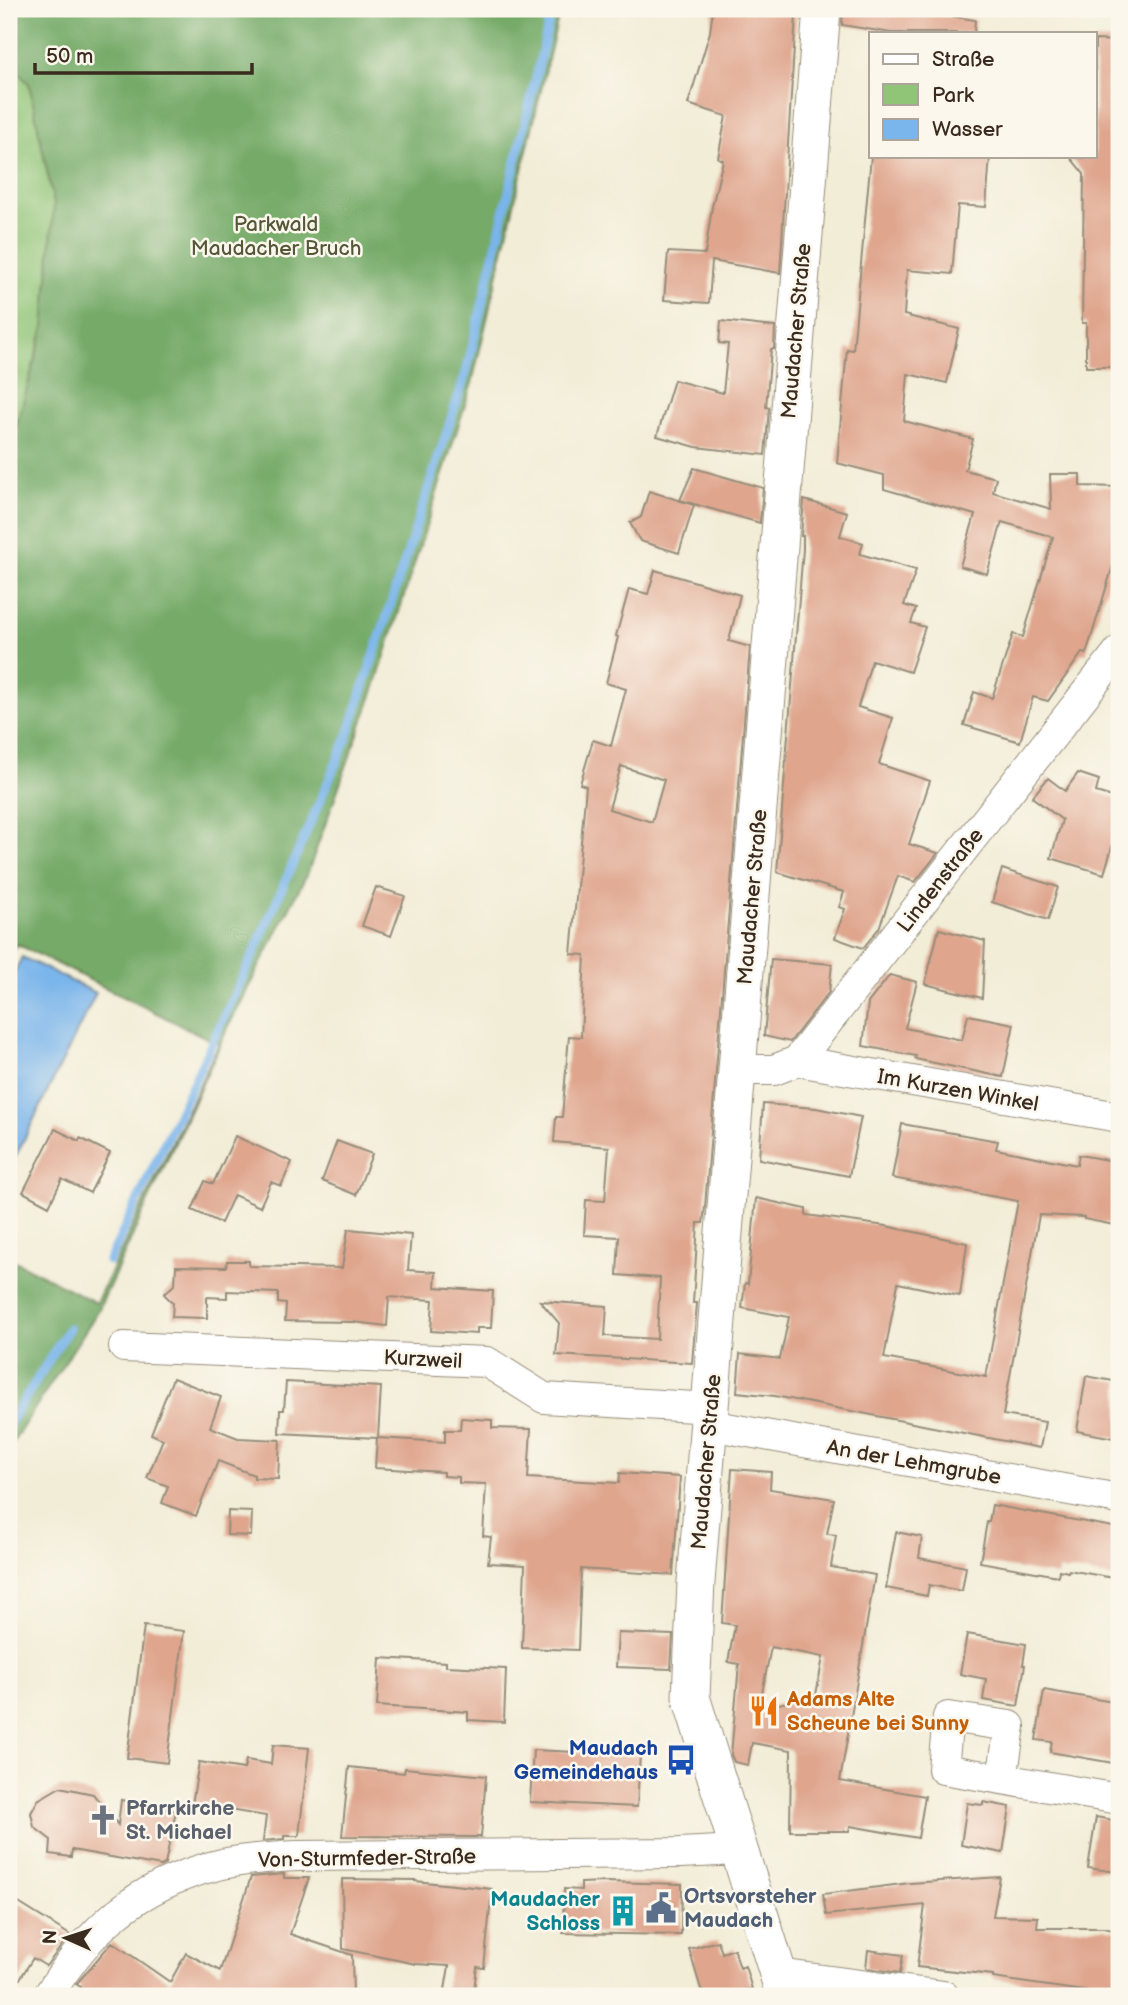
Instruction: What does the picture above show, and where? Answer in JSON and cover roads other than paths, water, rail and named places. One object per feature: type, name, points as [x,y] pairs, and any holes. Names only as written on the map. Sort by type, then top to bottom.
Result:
[{"type":"street","name":"Maudacher Straße","points":[[781,1985],[691,1698],[696,1582],[822,9]]},
{"type":"street","name":"Lindenstraße","points":[[797,1061],[1119,651]]},
{"type":"street","points":[[738,1070],[774,1070],[797,1061]]},
{"type":"street","name":"Im Kurzen Winkel","points":[[797,1061],[1119,1118]]},
{"type":"street","name":"Kurzweil","points":[[124,1347],[487,1362],[544,1398],[710,1417]]},
{"type":"street","name":"An der Lehmgrube","points":[[710,1417],[1119,1499]]},
{"type":"street","points":[[1002,1779],[1119,1799]]},
{"type":"street","name":"Von-Sturmfeder-Straße","points":[[48,1996],[83,1945],[113,1916],[150,1890],[179,1877],[215,1866],[254,1859],[295,1856],[680,1853],[738,1850]]},
{"type":"street","points":[[781,1985],[944,1996]]},
{"type":"water","points":[[22,957],[96,993],[9,1170],[9,983]]},
{"type":"waterway","points":[[109,1261],[255,951],[347,738],[466,373],[552,9]]},
{"type":"waterway","points":[[9,1424],[69,1328]]},
{"type":"place","name":"Adams Alte Scheune bei Sunny","points":[[764,1711]]},
{"type":"place","name":"Maudach Gemeindehaus","points":[[681,1760]]},
{"type":"place","name":"Pfarrkirche St. Michael","points":[[103,1820]]},
{"type":"place","name":"Ortsvorsteher Maudach","points":[[661,1908]]},
{"type":"place","name":"Maudacher Schloss","points":[[623,1911]]},
{"type":"park label","name":"Parkwald Maudacher Bruch","points":[[276,236]]}]
